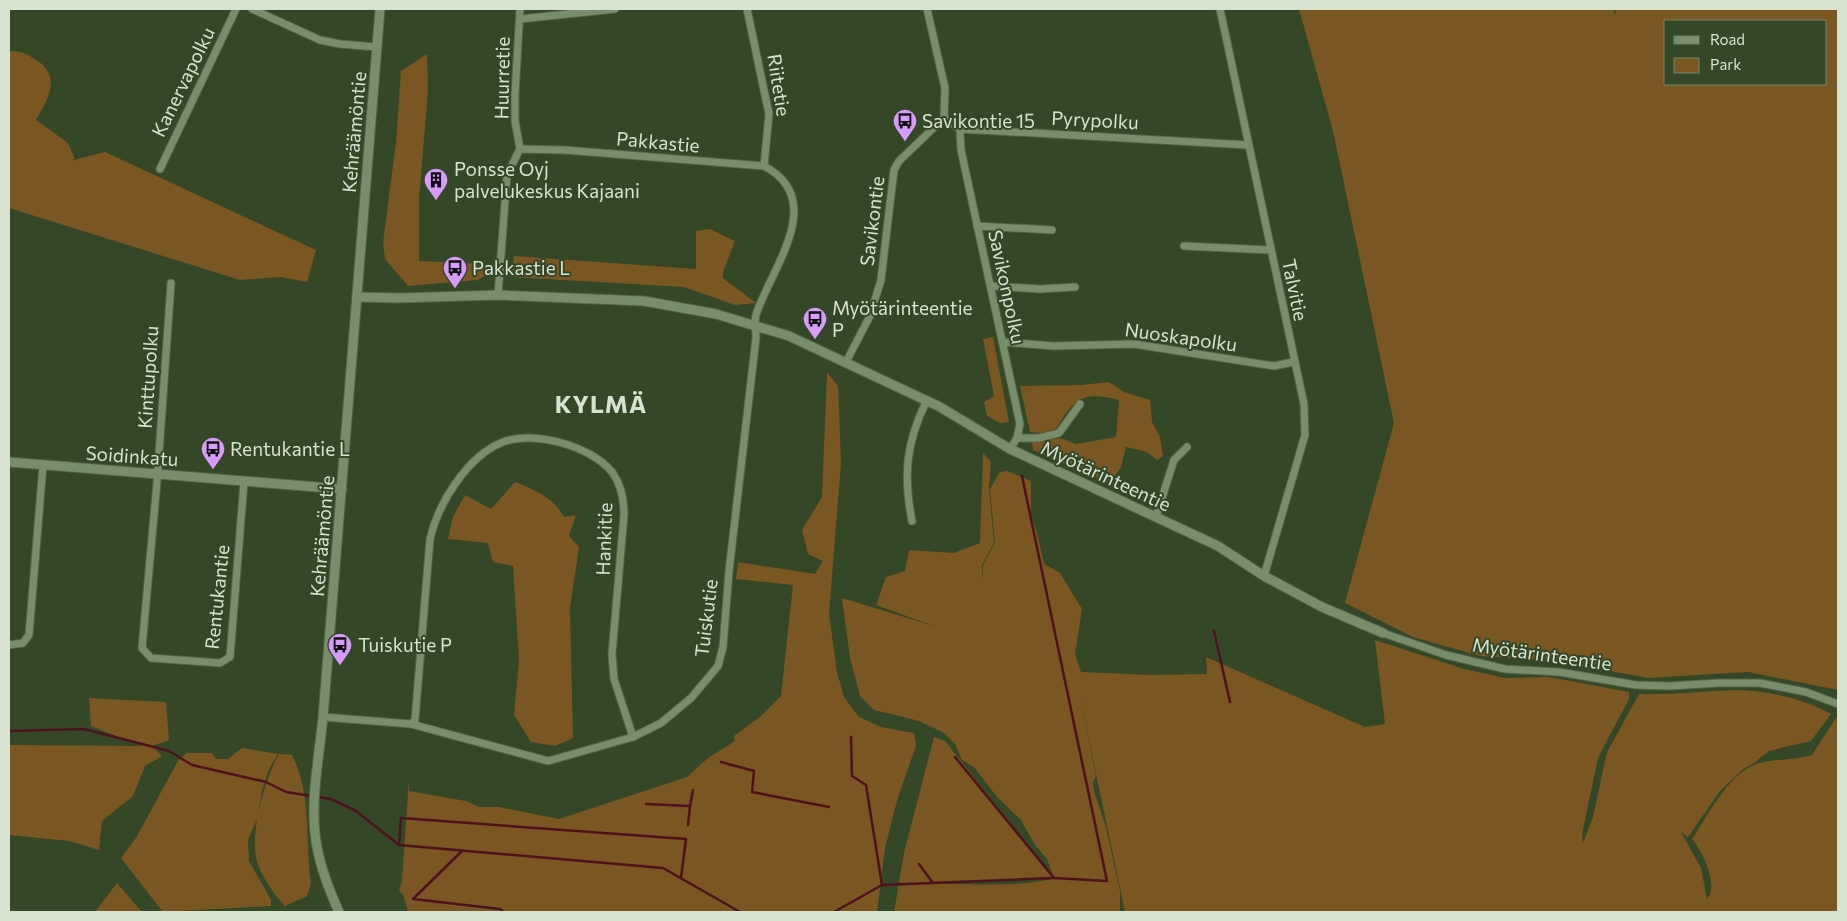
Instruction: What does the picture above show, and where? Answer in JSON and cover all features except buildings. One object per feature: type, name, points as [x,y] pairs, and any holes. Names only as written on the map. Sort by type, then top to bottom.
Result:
[{"type":"street","name":"Kanervapolku","points":[[160,169],[236,9]]},
{"type":"street","points":[[252,9],[320,40],[340,44],[377,47]]},
{"type":"street","name":"Kehräämöntie","points":[[339,912],[327,883],[317,847],[315,795],[342,489],[380,9]]},
{"type":"street","name":"Huurretie","points":[[520,9],[515,94],[515,121],[520,149]]},
{"type":"street","points":[[520,19],[615,9]]},
{"type":"street","name":"Riitetie","points":[[747,9],[769,114],[764,166]]},
{"type":"street","points":[[928,9],[945,88],[944,118],[960,129]]},
{"type":"street","name":"Talvitie","points":[[1220,9],[1293,362],[1304,404],[1305,435],[1264,576]]},
{"type":"street","name":"Savikontie","points":[[846,362],[870,316],[881,280],[894,170],[899,161],[944,118]]},
{"type":"street","name":"Pyrypolku","points":[[960,129],[1248,144]]},
{"type":"street","name":"Savikonpolku","points":[[960,129],[961,150],[1020,424],[1017,438]]},
{"type":"street","points":[[498,295],[507,175],[520,149]]},
{"type":"street","name":"Pakkastie","points":[[520,149],[565,150],[764,166]]},
{"type":"street","points":[[757,325],[755,317],[789,244],[794,225],[793,206],[788,188],[779,176],[764,166]]},
{"type":"street","points":[[977,226],[1052,230]]},
{"type":"street","points":[[1184,246],[1270,250]]},
{"type":"street","name":"Kinttupolku","points":[[157,474],[171,283]]},
{"type":"street","points":[[991,286],[1040,289],[1074,287]]},
{"type":"street","name":"Myötärinteentie","points":[[357,297],[400,298],[498,295],[644,301],[716,314],[757,325],[789,336],[927,400],[1010,448],[1218,546],[1264,576],[1322,607],[1384,633],[1446,655],[1506,669],[1559,672],[1636,685],[1760,683],[1806,692],[1838,704]]},
{"type":"street","name":"Tuiskutie","points":[[323,717],[411,724],[548,761],[633,737],[661,723],[691,698],[718,666],[723,647],[729,571],[757,325]]},
{"type":"street","name":"Nuoskapolku","points":[[1003,342],[1053,346],[1134,344],[1274,366],[1293,362]]},
{"type":"street","points":[[912,520],[907,487],[910,438],[927,400]]},
{"type":"street","points":[[1010,448],[1017,438],[1046,438],[1060,433],[1080,404]]},
{"type":"street","name":"Hankitie","points":[[411,724],[415,720],[430,539],[434,520],[450,492],[480,457],[502,442],[528,437],[553,440],[586,452],[611,472],[620,486],[624,502],[624,515],[612,654],[614,679],[633,737]]},
{"type":"street","points":[[1156,517],[1174,460],[1188,447]]},
{"type":"street","name":"Soidinkatu","points":[[9,462],[342,489]]},
{"type":"street","points":[[9,645],[23,642],[29,635],[43,465]]},
{"type":"street","name":"Rentukantie","points":[[157,474],[142,648],[152,658],[220,663],[230,657],[244,482]]},
{"type":"green space","points":[[1299,9],[1614,9],[1614,14],[1616,14],[1615,9],[1838,9],[1838,690],[1748,672],[1648,678],[1554,661],[1480,656],[1413,637],[1345,603],[1394,423],[1333,131]]},
{"type":"green space","points":[[9,51],[21,52],[31,56],[45,68],[49,75],[51,82],[48,97],[36,120],[68,143],[75,159],[70,161],[105,152],[316,250],[307,282],[281,277],[240,280],[9,208]]},
{"type":"green space","points":[[427,54],[428,91],[419,199],[419,261],[486,264],[489,273],[478,280],[408,286],[385,259],[383,243],[396,142],[401,71]]},
{"type":"green space","points":[[710,229],[735,241],[723,272],[723,278],[756,303],[735,305],[684,287],[511,277],[514,256],[696,269],[696,231]]},
{"type":"green space","points":[[993,337],[1009,422],[1000,423],[987,416],[984,402],[994,396],[983,339]]},
{"type":"green space","points":[[827,372],[838,386],[841,463],[829,614],[837,672],[844,697],[859,717],[881,727],[914,733],[916,746],[898,797],[885,848],[877,912],[408,912],[403,894],[399,891],[402,881],[409,778],[409,791],[466,801],[479,807],[499,807],[559,819],[687,777],[708,758],[735,741],[734,736],[761,716],[781,696],[793,585],[736,579],[738,562],[815,574],[823,561],[808,554],[802,530],[822,497]]},
{"type":"green space","points":[[1109,382],[1124,392],[1150,400],[1152,422],[1160,437],[1163,456],[1157,460],[1147,452],[1126,447],[1121,467],[1110,484],[1033,450],[1032,442],[1060,438],[1076,444],[1116,437],[1119,400],[1096,396],[1081,399],[1069,410],[1056,429],[1041,433],[1030,432],[1020,386],[1081,385]]},
{"type":"green space","points":[[983,453],[991,462],[989,488],[994,543],[982,565],[983,582],[983,565],[995,543],[990,489],[1000,472],[1007,471],[1031,481],[1031,515],[1044,564],[1060,573],[1082,609],[1075,654],[1081,672],[1152,675],[1207,674],[1206,657],[1365,727],[1385,724],[1375,640],[1464,669],[1505,678],[1549,677],[1629,692],[1629,699],[1598,758],[1582,834],[1583,843],[1593,817],[1607,752],[1639,694],[1747,690],[1785,696],[1831,714],[1811,741],[1769,751],[1742,770],[1720,791],[1688,837],[1681,832],[1701,868],[1707,899],[1711,886],[1708,869],[1701,852],[1692,839],[1727,787],[1744,770],[1754,765],[1768,761],[1812,755],[1836,718],[1838,719],[1838,912],[1125,912],[1079,692],[1096,776],[1093,782],[1094,791],[1106,827],[1120,891],[1120,912],[894,912],[904,853],[934,737],[945,741],[1053,877],[939,883],[1015,884],[1054,878],[1047,859],[1035,845],[1021,820],[997,797],[974,767],[962,760],[955,744],[944,733],[919,721],[874,710],[860,696],[850,658],[842,598],[934,626],[876,605],[886,577],[905,571],[909,550],[954,553],[980,543]]},
{"type":"green space","points":[[515,482],[549,500],[560,510],[564,517],[576,515],[569,536],[579,547],[570,608],[573,738],[555,746],[531,742],[514,715],[519,660],[513,566],[493,562],[488,543],[448,539],[453,517],[465,495],[491,509]]},
{"type":"green space","points":[[89,698],[166,702],[169,740],[152,746],[162,756],[145,766],[133,796],[102,821],[99,850],[69,841],[9,835],[9,745],[142,746],[91,726]]},
{"type":"green space","points":[[242,748],[278,754],[269,769],[262,790],[258,817],[248,840],[249,861],[271,900],[271,906],[163,912],[121,858],[136,838],[179,759],[187,753],[212,753],[216,759],[228,759]]},
{"type":"green space","points":[[279,754],[292,755],[303,785],[311,883],[307,896],[285,906],[265,879],[259,867],[255,850],[255,837],[260,807],[269,777]]},
{"type":"green space","points":[[117,883],[142,912],[95,912]]},
{"type":"waterway","points":[[1022,476],[1107,881],[1054,878]]},
{"type":"waterway","points":[[1214,631],[1230,702]]},
{"type":"waterway","points":[[9,731],[84,729],[169,751],[192,765],[266,782],[286,792],[331,799],[356,811],[399,845],[663,868],[740,912]]},
{"type":"waterway","points":[[834,912],[882,885],[866,785],[852,776],[851,737]]},
{"type":"waterway","points":[[882,885],[1054,878],[955,757]]},
{"type":"waterway","points":[[721,762],[754,771],[752,792],[829,807]]},
{"type":"waterway","points":[[646,804],[690,806],[693,790]]},
{"type":"waterway","points":[[688,825],[690,806]]},
{"type":"waterway","points":[[399,845],[401,818],[686,839],[681,878]]},
{"type":"waterway","points":[[462,851],[413,899],[500,909],[504,912]]},
{"type":"waterway","points":[[919,864],[933,883]]},
{"type":"place","name":"Savikontie 15","points":[[905,142]]},
{"type":"place","name":"Ponsse Oyj palvelukeskus Kajaani","points":[[436,201]]},
{"type":"place","name":"Pakkastie L","points":[[455,289]]},
{"type":"place","name":"Myötärinteentie P","points":[[815,340]]},
{"type":"place","name":"Rentukantie L","points":[[213,470]]},
{"type":"place","name":"Tuiskutie P","points":[[340,666]]},
{"type":"district","name":"KYLMÄ","points":[[601,405]]}]
